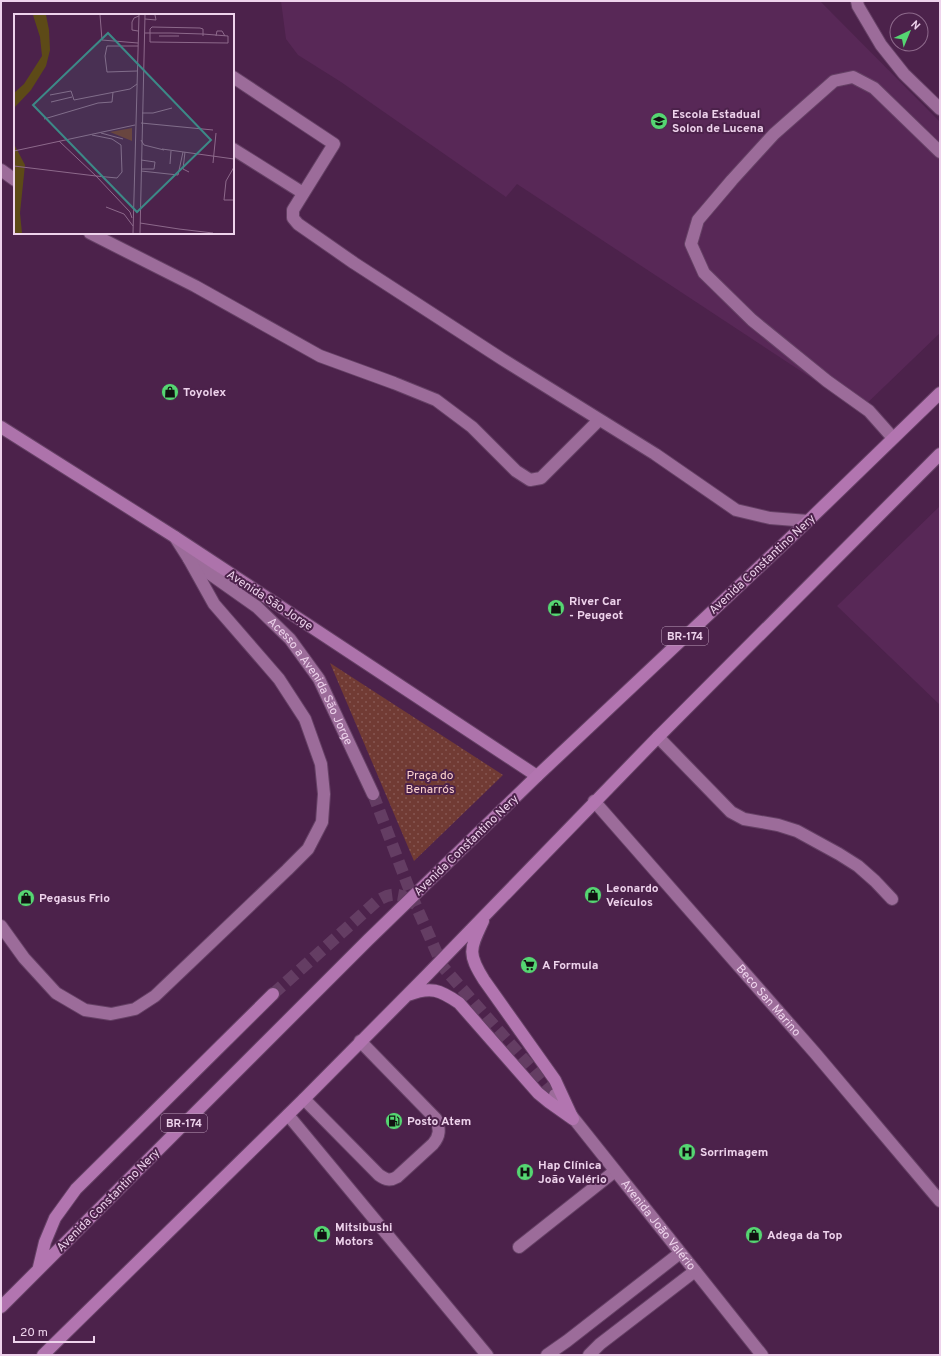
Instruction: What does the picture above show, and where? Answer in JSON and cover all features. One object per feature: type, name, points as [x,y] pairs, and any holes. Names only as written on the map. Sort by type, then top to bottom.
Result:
[{"type":"highway","name":"Avenida Constantino Nery","points":[[1,1307],[368,940],[537,776],[808,521],[940,393]]},
{"type":"highway","points":[[43,1355],[304,1099],[428,974],[594,801],[940,454]]},
{"type":"highway","points":[[488,911],[474,941],[472,953],[474,964],[555,1080],[573,1119]]},
{"type":"highway","points":[[404,997],[419,991],[434,990],[446,994],[459,1003],[538,1093],[573,1119]]},
{"type":"highway","points":[[38,1269],[45,1242],[55,1218],[76,1189],[272,994]]},
{"type":"main road","name":"Avenida São Jorge","points":[[1,427],[175,537],[537,776]]},
{"type":"street","points":[[858,1],[858,6],[881,45],[904,74],[940,109]]},
{"type":"street","points":[[893,438],[868,411],[827,381],[752,320],[704,273],[691,244],[698,220],[732,180],[774,134],[834,81],[853,77],[874,88],[940,152]]},
{"type":"street","points":[[234,78],[334,144],[293,210],[293,218],[298,224],[388,285],[502,359],[655,454],[736,510],[770,518],[808,521]]},
{"type":"street","points":[[234,150],[303,193]]},
{"type":"street","points":[[1,170],[14,179]]},
{"type":"street","points":[[92,234],[195,286],[320,356],[436,400],[472,427],[516,470],[530,480],[541,478],[599,420]]},
{"type":"street","name":"Acesso a Avenida São Jorge","points":[[175,537],[189,559],[257,607],[290,639],[319,678],[373,794]]},
{"type":"street","points":[[1,926],[24,958],[56,993],[85,1010],[111,1014],[135,1009],[155,996],[287,870],[308,849],[322,822],[324,794],[321,764],[305,719],[279,679],[214,604],[189,559]]},
{"type":"street","points":[[658,737],[731,812],[744,820],[778,825],[797,831],[858,866],[892,899]]},
{"type":"street","name":"Beco San Marino","points":[[594,801],[815,1053],[940,1201]]},
{"type":"street","points":[[304,1099],[379,1175],[385,1179],[391,1180],[397,1177],[433,1144],[438,1138],[439,1133],[436,1119],[360,1041]]},
{"type":"street","name":"Avenida João Valério","points":[[555,1095],[762,1355]]},
{"type":"street","points":[[288,1114],[487,1355]]},
{"type":"street","points":[[519,1247],[615,1171]]},
{"type":"street","points":[[547,1355],[680,1253]]},
{"type":"street","points":[[588,1355],[600,1344],[695,1272]]},
{"type":"shaded area","points":[[281,1],[820,1],[940,122],[940,333],[860,410],[517,184],[506,197],[341,82],[298,55],[286,39]]},
{"type":"shaded area","points":[[940,506],[940,705],[837,606]]},
{"type":"green space","name":"Praça do Benarrós","points":[[330,663],[503,775],[414,861]]},
{"type":"tunnel","points":[[373,794],[413,899],[443,967],[555,1095]]},
{"type":"tunnel","points":[[273,994],[377,901],[388,896],[397,895],[406,898],[416,905]]},
{"type":"place","name":"Escola Estadual Solon de Lucena","points":[[659,121]]},
{"type":"place","name":"Toyolex","points":[[170,392]]},
{"type":"place","name":"River Car - Peugeot","points":[[556,608]]},
{"type":"place","name":"Leonardo Veículos","points":[[593,895]]},
{"type":"place","name":"Pegasus Frio","points":[[26,898]]},
{"type":"place","name":"A Formula","points":[[529,965]]},
{"type":"place","name":"Posto Atem","points":[[394,1121]]},
{"type":"place","name":"Sorrimagem","points":[[687,1152]]},
{"type":"place","name":"Hap Clínica João Valério","points":[[525,1172]]},
{"type":"place","name":"Mitsibushi Motors","points":[[322,1234]]},
{"type":"place","name":"Adega da Top","points":[[754,1235]]}]
